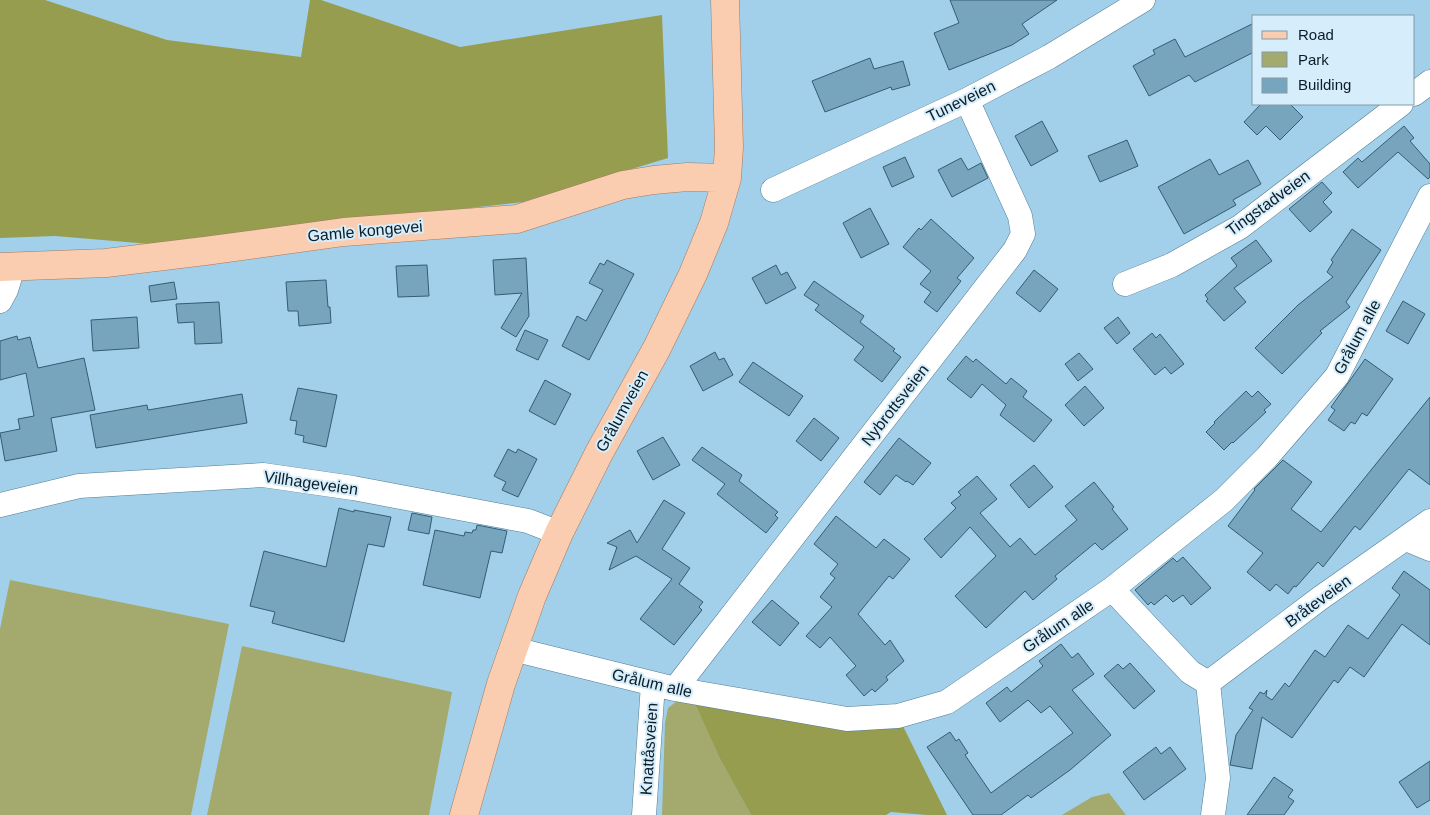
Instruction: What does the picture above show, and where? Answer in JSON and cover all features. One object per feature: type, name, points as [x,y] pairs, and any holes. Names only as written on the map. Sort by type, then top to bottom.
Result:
[{"type":"main road","name":"Grålumveien","points":[[464,815],[500,684],[532,596],[598,453],[657,348],[693,274],[714,223],[727,178],[729,138],[725,0]]},
{"type":"main road","name":"Gamle kongevei","points":[[6,267],[106,263],[344,232],[517,219],[623,185],[679,178],[727,178]]},
{"type":"street","name":"Tuneveien","points":[[773,190],[967,100],[1049,57],[1143,0]]},
{"type":"street","points":[[1415,93],[1430,82]]},
{"type":"street","name":"Nybrottsveien","points":[[664,686],[1015,250],[1023,234],[1020,216],[967,100]]},
{"type":"street","name":"Tingstadveien","points":[[1125,284],[1172,265],[1240,227],[1400,105]]},
{"type":"street","name":"Grålum alle","points":[[513,649],[664,686],[847,719],[898,716],[946,702],[1112,589],[1224,500],[1267,457],[1337,376],[1430,196]]},
{"type":"street","points":[[0,301],[6,290],[6,267]]},
{"type":"street","name":"Villhageveien","points":[[0,505],[79,486],[263,475],[353,488],[528,521],[560,533]]},
{"type":"street","name":"Bråteveien","points":[[1208,683],[1319,599],[1406,539],[1430,520]]},
{"type":"street","points":[[1406,539],[1430,549]]},
{"type":"street","points":[[1112,589],[1190,672],[1208,683],[1218,778],[1213,815]]},
{"type":"street","name":"Knattåsveien","points":[[644,815],[664,686]]},
{"type":"green space","points":[[0,0],[45,0],[167,40],[301,57],[310,0],[321,0],[460,47],[662,15],[668,158],[523,202],[150,244],[55,236],[0,238]]},
{"type":"green space","points":[[10,580],[229,624],[191,815],[0,815],[0,629]]},
{"type":"green space","points":[[242,646],[452,692],[429,815],[207,815]]},
{"type":"green space","points":[[690,692],[898,716],[947,815],[891,812],[886,815],[751,815],[720,759]]},
{"type":"green space","points":[[677,701],[696,704],[720,759],[751,815],[662,815],[665,723],[668,708]]},
{"type":"green space","points":[[1109,793],[1126,815],[1062,815],[1092,797]]},
{"type":"building","points":[[950,0],[1057,0],[1022,24],[1029,34],[1012,45],[949,70],[934,33],[959,23]]},
{"type":"building","points":[[1252,24],[1252,53],[1195,82],[1189,75],[1149,96],[1133,66],[1155,54],[1153,50],[1175,39],[1185,57]]},
{"type":"building","points":[[870,58],[874,69],[903,61],[910,85],[892,90],[891,87],[825,112],[812,81]]},
{"type":"building","points":[[1260,105],[1291,105],[1303,117],[1280,140],[1266,126],[1257,135],[1244,122]]},
{"type":"building","points":[[1042,121],[1058,151],[1031,166],[1015,136]]},
{"type":"building","points":[[1404,126],[1414,138],[1410,141],[1430,164],[1430,177],[1428,179],[1398,152],[1358,188],[1343,172],[1358,158],[1362,162]]},
{"type":"building","points":[[1127,140],[1138,166],[1100,182],[1088,156]]},
{"type":"building","points":[[905,157],[914,177],[892,187],[883,167]]},
{"type":"building","points":[[961,158],[968,170],[981,163],[988,178],[952,197],[938,170]]},
{"type":"building","points":[[1210,159],[1219,175],[1248,160],[1261,184],[1233,200],[1236,205],[1184,234],[1158,187]]},
{"type":"building","points":[[1322,182],[1332,193],[1323,202],[1332,212],[1310,232],[1289,209]]},
{"type":"building","points":[[870,208],[889,244],[861,258],[843,223]]},
{"type":"building","points":[[931,219],[974,258],[957,278],[961,281],[937,312],[924,302],[931,292],[920,284],[931,271],[903,247],[919,228],[921,230]]},
{"type":"building","points":[[1352,229],[1381,250],[1346,302],[1350,307],[1320,331],[1322,333],[1282,374],[1255,348],[1298,305],[1333,277],[1327,272],[1333,262],[1331,260]]},
{"type":"building","points":[[1256,240],[1272,261],[1234,288],[1246,302],[1224,321],[1206,301],[1208,299],[1205,295],[1237,266],[1231,258]]},
{"type":"building","points":[[526,258],[529,316],[516,337],[501,328],[522,293],[495,295],[493,260]]},
{"type":"building","points":[[607,260],[634,274],[589,360],[562,346],[577,316],[586,321],[603,290],[589,283],[600,263],[604,265]]},
{"type":"building","points":[[427,265],[429,296],[398,297],[396,266]]},
{"type":"building","points":[[776,265],[781,275],[787,272],[796,288],[766,304],[752,278]]},
{"type":"building","points":[[1034,270],[1058,289],[1040,312],[1016,293]]},
{"type":"building","points":[[326,280],[331,323],[299,326],[298,311],[288,311],[286,282]]},
{"type":"building","points":[[814,281],[864,316],[860,322],[895,349],[893,351],[901,357],[882,382],[854,360],[864,347],[815,310],[819,305],[804,295]]},
{"type":"building","points":[[174,282],[177,299],[151,302],[149,286]]},
{"type":"building","points":[[1403,301],[1425,314],[1408,344],[1386,331]]},
{"type":"building","points":[[219,302],[222,343],[195,344],[194,322],[178,323],[176,304]]},
{"type":"building","points":[[137,317],[139,348],[93,351],[91,320]]},
{"type":"building","points":[[1118,317],[1130,333],[1117,344],[1104,328]]},
{"type":"building","points":[[525,330],[548,340],[538,360],[516,350]]},
{"type":"building","points":[[1152,333],[1156,338],[1160,334],[1184,364],[1171,374],[1165,367],[1155,375],[1133,349]]},
{"type":"building","points":[[17,336],[18,340],[30,337],[38,368],[84,358],[95,410],[51,418],[57,451],[5,461],[0,433],[20,429],[18,419],[34,416],[26,373],[0,380],[0,341]]},
{"type":"building","points":[[715,352],[719,360],[724,358],[733,375],[703,391],[690,366]]},
{"type":"building","points":[[1079,353],[1093,369],[1078,381],[1065,364]]},
{"type":"building","points":[[966,356],[973,362],[976,359],[1006,384],[1011,378],[1027,391],[1023,397],[1052,420],[1034,442],[1000,415],[1006,405],[982,384],[971,398],[947,379]]},
{"type":"building","points":[[1365,359],[1393,379],[1367,416],[1362,413],[1355,424],[1351,422],[1344,431],[1328,420],[1335,410],[1331,407]]},
{"type":"building","points":[[753,362],[803,396],[789,416],[739,382]]},
{"type":"building","points":[[545,380],[571,394],[555,425],[529,411]]},
{"type":"building","points":[[1085,386],[1104,408],[1084,426],[1065,405]]},
{"type":"building","points":[[298,388],[337,395],[326,447],[303,442],[304,436],[295,434],[297,421],[290,420]]},
{"type":"building","points":[[1246,391],[1252,397],[1258,391],[1271,404],[1264,410],[1266,412],[1224,450],[1206,432]]},
{"type":"building","points":[[242,394],[247,423],[96,448],[90,415],[147,405],[148,410]]},
{"type":"building","points":[[1430,397],[1430,485],[1409,469],[1360,530],[1355,526],[1323,567],[1318,562],[1288,594],[1276,584],[1270,591],[1247,572],[1263,553],[1228,526],[1254,489],[1283,460],[1312,482],[1291,509],[1321,532]]},
{"type":"building","points":[[814,418],[839,438],[821,461],[796,441]]},
{"type":"building","points":[[663,437],[680,465],[653,480],[637,451]]},
{"type":"building","points":[[899,438],[931,463],[913,485],[896,475],[880,495],[864,482]]},
{"type":"building","points":[[702,447],[742,475],[739,481],[778,512],[775,515],[778,518],[766,533],[717,494],[725,484],[692,460]]},
{"type":"building","points":[[508,449],[516,453],[518,449],[537,459],[518,497],[502,490],[506,482],[494,476]]},
{"type":"building","points":[[1034,465],[1053,487],[1029,508],[1010,485]]},
{"type":"building","points":[[977,476],[997,499],[980,513],[1010,547],[1020,538],[1035,555],[1077,520],[1065,506],[1094,482],[1114,507],[1112,509],[1128,529],[1102,550],[1095,543],[1055,576],[1057,579],[1033,600],[1025,591],[986,628],[955,596],[996,556],[970,527],[941,558],[924,539],[956,508],[951,503],[961,495],[958,492]]},
{"type":"building","points":[[664,500],[685,513],[662,549],[690,568],[679,584],[703,602],[699,607],[702,610],[674,645],[640,619],[672,579],[636,556],[609,570],[617,547],[607,543],[630,530],[637,543]]},
{"type":"building","points":[[339,508],[391,517],[384,547],[368,544],[344,642],[272,623],[275,612],[250,606],[264,551],[326,567]]},
{"type":"building","points":[[412,513],[432,517],[429,534],[408,530]]},
{"type":"building","points":[[836,516],[876,548],[884,539],[910,559],[893,579],[889,576],[858,614],[885,645],[890,640],[904,661],[886,677],[888,680],[875,692],[872,689],[864,696],[846,675],[856,666],[830,637],[820,648],[806,636],[832,607],[820,597],[835,578],[830,574],[838,564],[814,544]]},
{"type":"building","points":[[477,525],[507,531],[502,553],[491,551],[480,598],[423,585],[435,530],[464,536],[465,532],[472,533],[473,530],[476,530]]},
{"type":"building","points":[[1183,557],[1211,588],[1191,605],[1183,595],[1173,602],[1166,595],[1154,605],[1151,602],[1148,605],[1135,590],[1173,558],[1177,562]]},
{"type":"building","points":[[1404,571],[1430,590],[1430,645],[1402,624],[1364,677],[1350,667],[1338,683],[1334,680],[1292,738],[1262,717],[1252,769],[1230,765],[1236,735],[1253,710],[1249,708],[1260,692],[1264,694],[1267,690],[1266,696],[1272,700],[1285,683],[1289,687],[1315,650],[1325,657],[1348,625],[1368,639],[1400,595],[1392,588]]},
{"type":"building","points":[[772,600],[799,623],[780,646],[752,622]]},
{"type":"building","points":[[1061,644],[1072,658],[1078,653],[1094,674],[1072,690],[1111,735],[1070,770],[1031,798],[1028,795],[1001,815],[973,815],[927,747],[950,732],[956,741],[959,739],[968,753],[965,755],[991,793],[1073,733],[1050,706],[1041,713],[1028,700],[1000,722],[986,703],[1007,687],[1011,692],[1043,666],[1039,661]]},
{"type":"building","points":[[1130,663],[1155,691],[1134,709],[1104,676],[1118,664],[1123,669]]},
{"type":"building","points":[[1156,747],[1161,754],[1170,747],[1186,769],[1144,800],[1123,772]]},
{"type":"building","points":[[1430,761],[1430,800],[1417,808],[1399,782]]},
{"type":"building","points":[[1274,777],[1293,790],[1288,797],[1294,801],[1284,815],[1247,815]]}]
